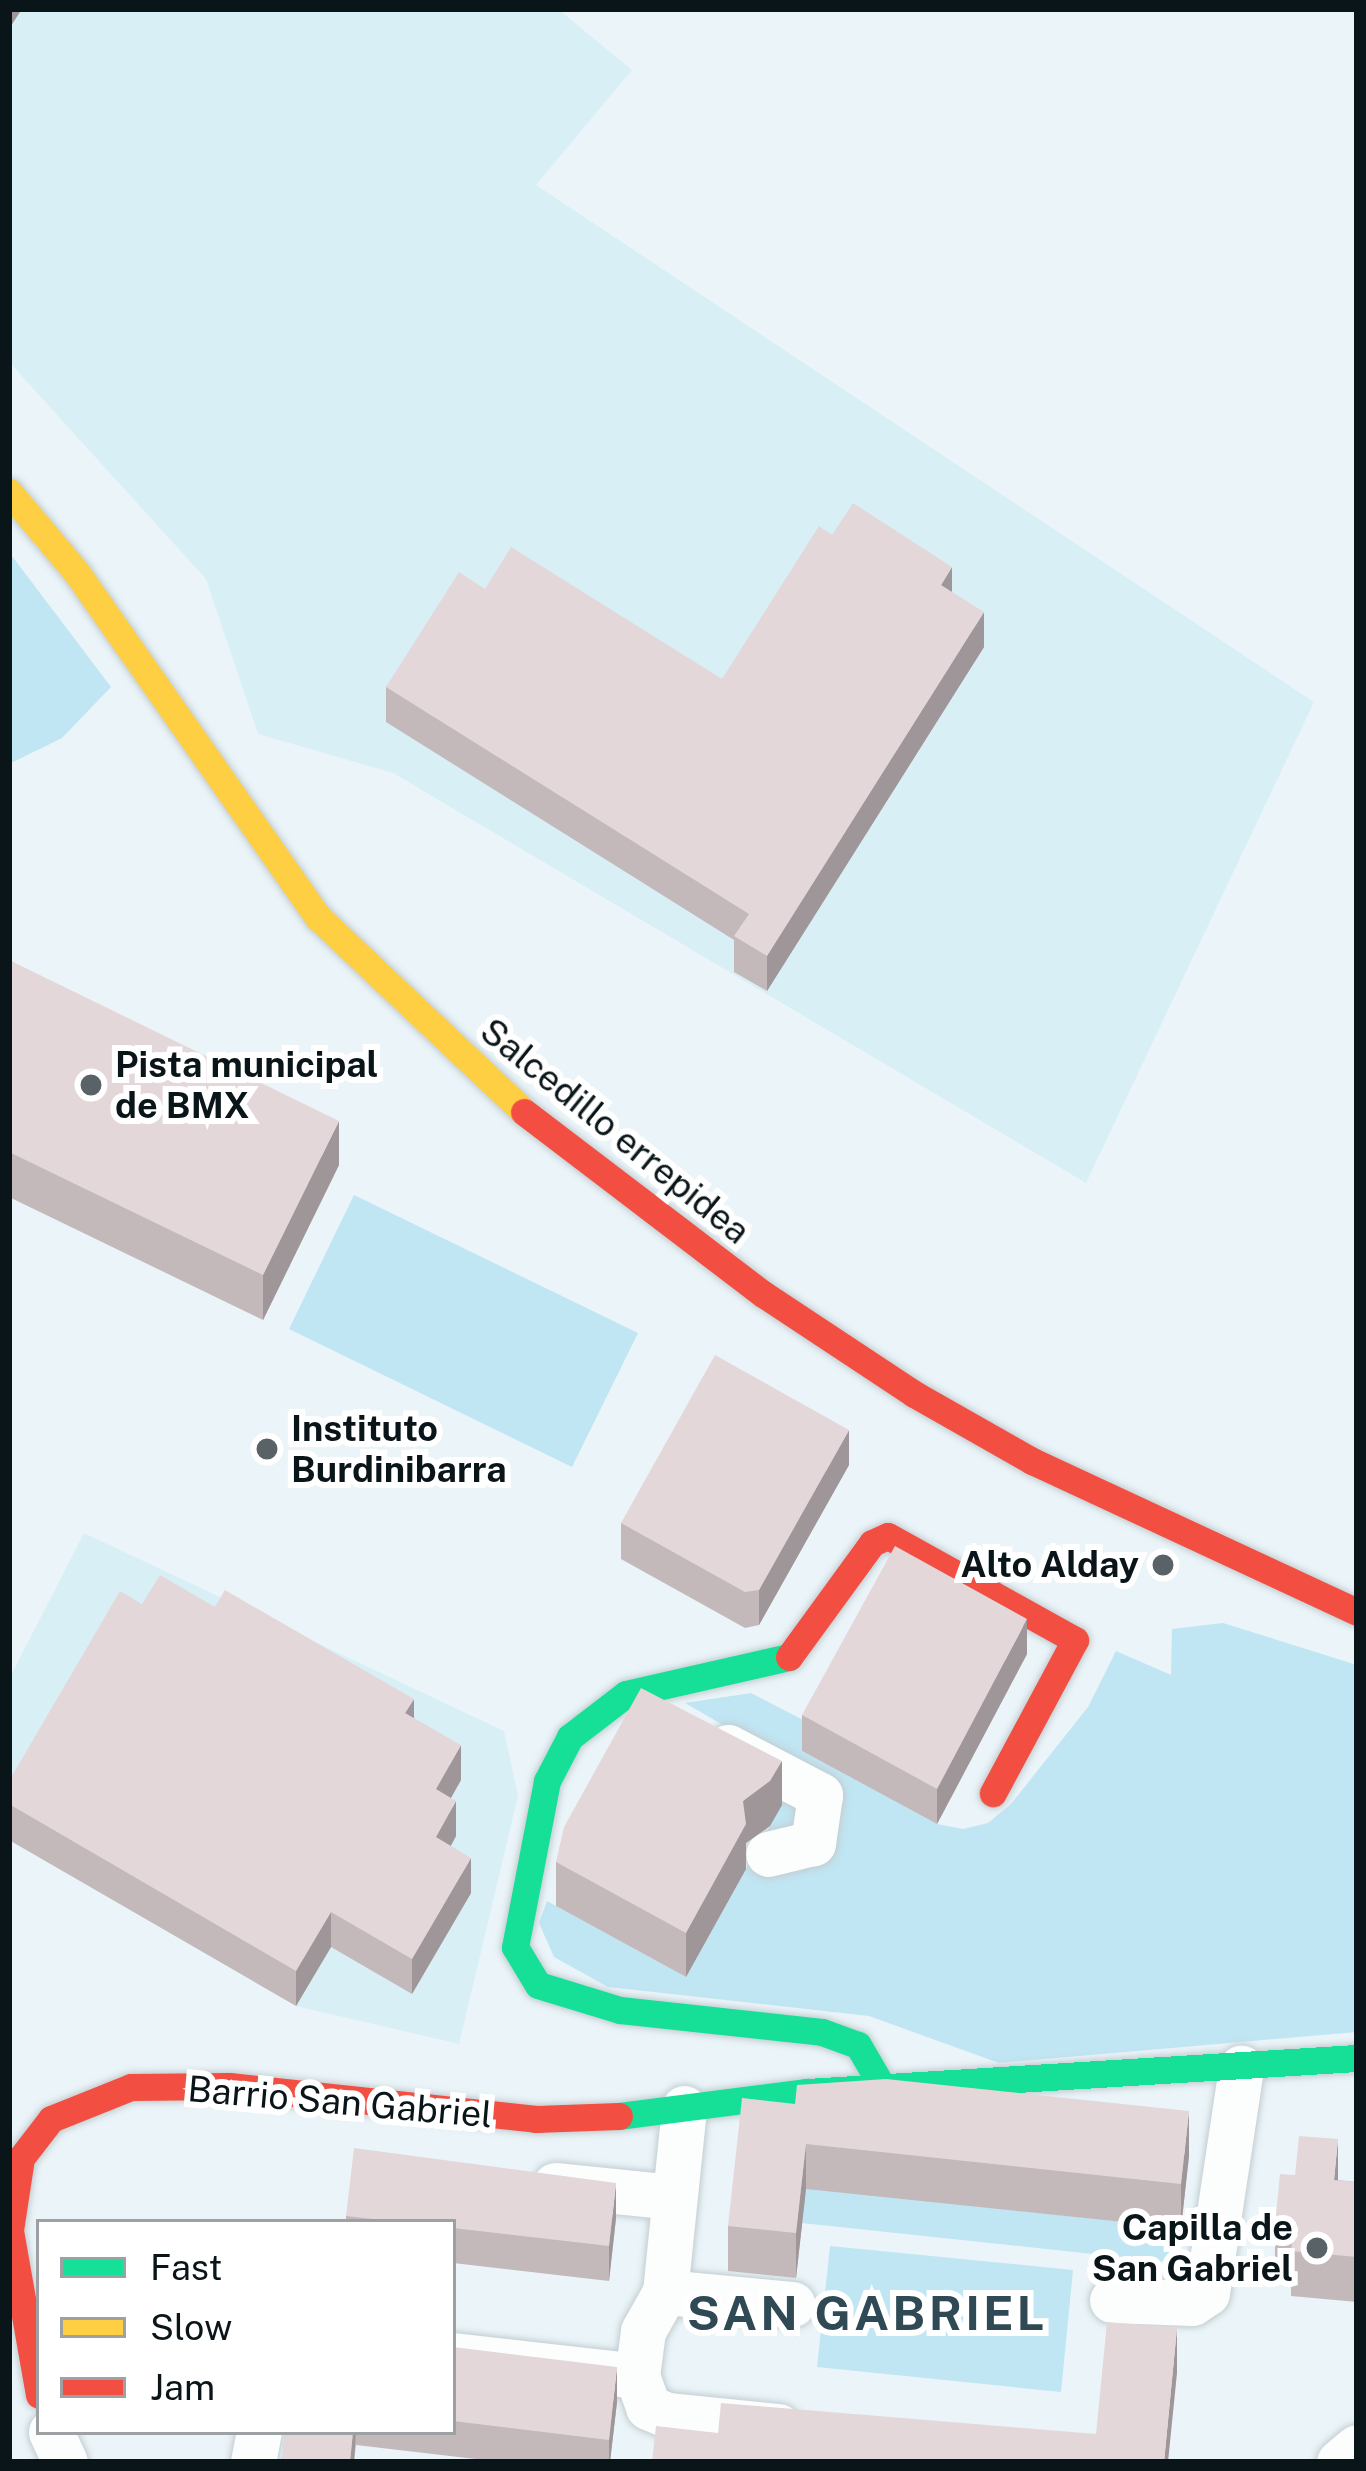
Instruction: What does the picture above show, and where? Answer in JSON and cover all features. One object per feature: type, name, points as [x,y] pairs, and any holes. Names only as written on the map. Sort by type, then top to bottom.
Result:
[{"type":"street","name":"Salcedillo errepidea","points":[[9,492],[77,572],[319,918],[496,1090],[763,1294],[914,1394],[1052,1471],[1357,1612]]},
{"type":"street","points":[[883,2088],[859,2045],[822,2032],[620,2010],[559,1996],[524,1968],[514,1927],[547,1781],[570,1737],[626,1694],[696,1672],[795,1656],[872,1543],[888,1536],[1075,1640],[994,1792]]},
{"type":"street","points":[[626,1694],[820,1795],[813,1843],[767,1854]]},
{"type":"street","name":"Barrio San Gabriel","points":[[15,2137],[131,2087],[229,2086],[536,2120],[883,2088],[1357,2058]]},
{"type":"street","points":[[1112,2300],[1192,2303],[1207,2293],[1241,2068]]},
{"type":"street","points":[[683,2108],[665,2292],[643,2331],[637,2376],[648,2407],[667,2415],[831,2432]]},
{"type":"street","points":[[15,2137],[10,2230],[36,2378]]},
{"type":"street","name":"Barrio San Gabriel","points":[[511,2180],[674,2197]]},
{"type":"street","points":[[665,2292],[792,2304]]},
{"type":"street","points":[[456,2355],[637,2376]]},
{"type":"street","points":[[1339,2462],[1357,2446]]},
{"type":"shaded area","points":[[9,9],[558,9],[632,70],[536,185],[1314,702],[1086,1183],[393,773],[258,734],[206,579],[9,362]]},
{"type":"shaded area","points":[[9,552],[111,687],[62,738],[9,764]]},
{"type":"shaded area","points":[[354,1195],[638,1333],[572,1467],[289,1329]]},
{"type":"shaded area","points":[[84,1533],[504,1731],[518,1796],[459,2044],[296,2006],[9,1840],[9,1679]]},
{"type":"shaded area","points":[[1223,1623],[1357,1665],[1357,2032],[999,2063],[869,2016],[608,1987],[554,1957],[539,1923],[547,1901],[686,1977],[801,1770],[685,1703],[751,1693],[815,1726],[802,1751],[937,1824],[963,1829],[988,1823],[1011,1804],[1088,1707],[1116,1651],[1171,1675],[1172,1629]]},
{"type":"shaded area","points":[[806,2188],[1181,2228],[1177,2263],[802,2223]]},
{"type":"shaded area","points":[[830,2246],[1073,2270],[1061,2392],[817,2367]]},
{"type":"building","points":[[853,503],[952,567],[941,585],[984,612],[767,956],[734,936],[749,914],[386,687],[459,572],[485,589],[511,547],[722,679],[819,526],[832,535]]},
{"type":"building","name":"Pista municipal de BMX","points":[[9,960],[339,1121],[263,1275],[9,1152]]},
{"type":"building","points":[[715,1355],[849,1430],[759,1590],[745,1592],[621,1523]]},
{"type":"building","points":[[895,1546],[1027,1619],[937,1789],[802,1715]]},
{"type":"building","points":[[160,1575],[215,1607],[225,1590],[414,1699],[405,1713],[461,1745],[436,1789],[456,1801],[436,1837],[471,1858],[412,1959],[331,1912],[296,1971],[9,1804],[9,1781],[120,1591],[142,1604]]},
{"type":"building","points":[[641,1688],[782,1761],[770,1781],[743,1801],[746,1824],[686,1933],[556,1862],[564,1827]]},
{"type":"building","points":[[886,2079],[1189,2111],[1181,2184],[806,2144],[796,2233],[728,2226],[742,2098],[795,2104],[797,2085]]},
{"type":"building","points":[[1299,2136],[1338,2139],[1334,2180],[1357,2182],[1357,2257],[1291,2251],[1294,2226],[1275,2225],[1280,2174],[1295,2175]]},
{"type":"building","points":[[354,2148],[616,2183],[609,2246],[456,2228],[456,2219],[346,2216]]},
{"type":"building","points":[[1107,2322],[1177,2328],[1164,2462],[652,2462],[656,2426],[718,2433],[721,2403],[1096,2434]]},
{"type":"building","points":[[456,2347],[617,2367],[609,2440],[456,2421]]},
{"type":"building","points":[[285,2435],[353,2435],[350,2462],[282,2462]]},
{"type":"traffic: fast","points":[[789,1657],[626,1694],[570,1737],[547,1781],[515,1947],[538,1985],[620,2010],[822,2032],[858,2045],[883,2088]]},
{"type":"traffic: fast","points":[[619,2116],[807,2092],[1357,2058]]},
{"type":"traffic: slow","points":[[9,492],[77,573],[319,918],[524,1112]]},
{"type":"traffic: jam","points":[[524,1112],[763,1294],[914,1394],[1032,1461],[1357,1612]]},
{"type":"traffic: jam","points":[[789,1657],[872,1543],[888,1536],[1075,1640],[993,1793]]},
{"type":"traffic: jam","points":[[36,2378],[10,2230],[21,2158],[51,2119],[131,2087],[229,2086],[536,2119],[619,2116]]},
{"type":"place","name":"Pista municipal de BMX","points":[[91,1085]]},
{"type":"place","name":"Instituto Burdinibarra","points":[[267,1449]]},
{"type":"place","name":"Alto Alday","points":[[1163,1565]]},
{"type":"place","name":"Capilla de San Gabriel","points":[[1317,2248]]},
{"type":"district","name":"SAN GABRIEL","points":[[867,2313]]}]
